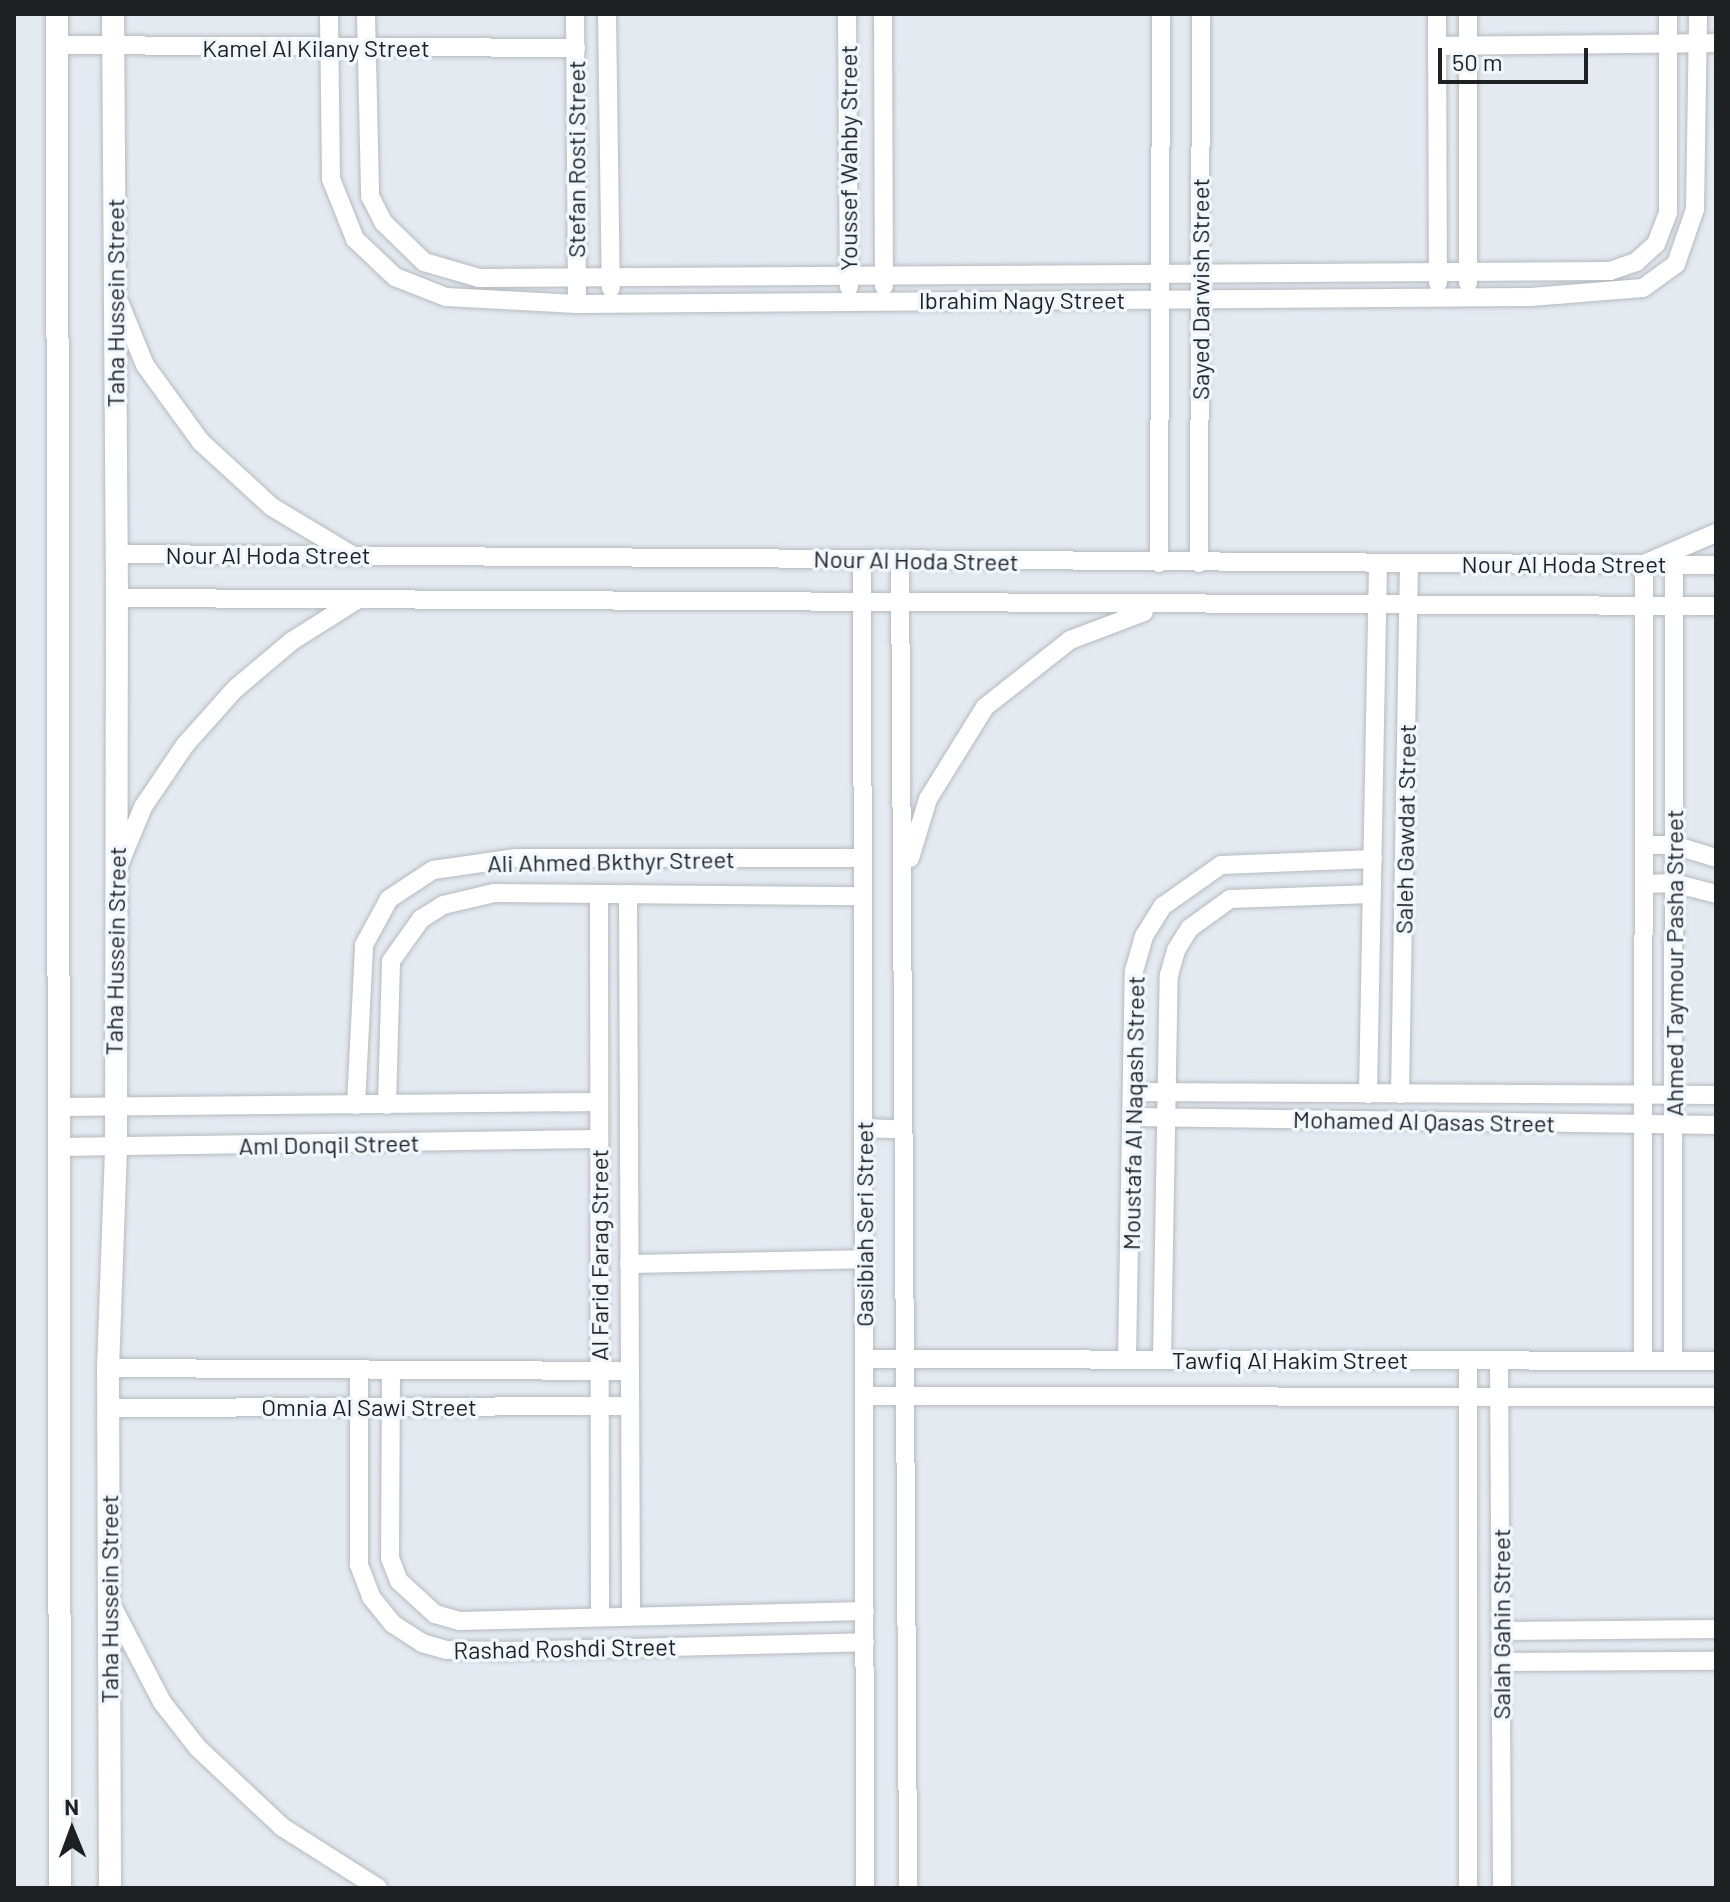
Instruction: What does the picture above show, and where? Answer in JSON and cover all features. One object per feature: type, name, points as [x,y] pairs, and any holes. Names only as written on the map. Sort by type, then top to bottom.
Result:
[{"type":"street","name":"Taha Hussein Street","points":[[57,14],[60,1888]]},
{"type":"street","name":"Taha Hussein Street","points":[[110,1888],[107,1408],[116,1148],[113,1107],[117,598],[113,14]]},
{"type":"street","name":"Ibrahim Nagy Street","points":[[329,14],[331,179],[355,239],[395,277],[446,297],[577,304],[1438,298],[1623,293],[1643,288],[1676,264]]},
{"type":"street","name":"Ibrahim Nagy Street","points":[[366,14],[370,196],[401,244],[451,273],[611,277],[1610,271],[1636,262],[1656,244]]},
{"type":"street","name":"Stefan Rosti Street","points":[[575,14],[577,304]]},
{"type":"street","name":"Stefan Rosti Street","points":[[607,14],[611,303]]},
{"type":"street","name":"Youssef Wahby Street","points":[[847,14],[849,302]]},
{"type":"street","name":"Youssef Wahby Street","points":[[883,14],[884,301]]},
{"type":"street","name":"Sayed Darwish Street","points":[[1159,563],[1161,14]]},
{"type":"street","name":"Sayed Darwish Street","points":[[1199,563],[1201,14]]},
{"type":"street","points":[[1437,14],[1438,298]]},
{"type":"street","points":[[1468,14],[1468,297]]},
{"type":"street","points":[[1668,14],[1668,213],[1656,244],[1676,264],[1695,209],[1707,43],[1698,14]]},
{"type":"street","points":[[1437,46],[1707,43]]},
{"type":"street","name":"Kamel Al Kilany Street","points":[[57,45],[113,49],[576,48]]},
{"type":"street","points":[[115,275],[124,322],[145,365],[201,442],[272,507],[354,556]]},
{"type":"street","points":[[1644,564],[1716,533]]},
{"type":"street","name":"Nour Al Hoda Street","points":[[116,554],[1716,565]]},
{"type":"street","name":"Gasibiah Seri Street","points":[[862,559],[865,1888]]},
{"type":"street","name":"Gasibiah Seri Street","points":[[900,560],[908,1888]]},
{"type":"street","name":"Saleh Gawdat Street","points":[[1368,1094],[1378,564]]},
{"type":"street","name":"Saleh Gawdat Street","points":[[1400,1094],[1409,564]]},
{"type":"street","name":"Ahmed Taymour Pasha Street","points":[[1643,1360],[1644,564]]},
{"type":"street","name":"Ahmed Taymour Pasha Street","points":[[1673,1361],[1674,564]]},
{"type":"street","name":"Nour Al Hoda Street","points":[[117,598],[1716,606]]},
{"type":"street","points":[[116,871],[143,807],[185,745],[269,660],[355,601]]},
{"type":"street","points":[[904,904],[928,799],[985,707],[1070,640],[1173,605]]},
{"type":"street","name":"Moustafa Al Naqash Street","points":[[1127,1359],[1134,971],[1144,936],[1189,881],[1221,865],[1373,851],[1404,842]]},
{"type":"street","points":[[1644,845],[1674,845],[1716,858]]},
{"type":"street","name":"Ali Ahmed Bkthyr Street","points":[[356,1105],[364,945],[389,899],[433,870],[516,858],[863,858]]},
{"type":"street","points":[[433,870],[443,905]]},
{"type":"street","points":[[1189,881],[1209,910],[1230,899],[1372,894]]},
{"type":"street","points":[[1644,884],[1674,883],[1716,894]]},
{"type":"street","name":"Ali Ahmed Bkthyr Street","points":[[387,1105],[391,961],[421,919],[443,905],[494,893],[863,896]]},
{"type":"street","name":"Al Farid Farag Street","points":[[599,894],[600,1617]]},
{"type":"street","name":"Al Farid Farag Street","points":[[628,894],[631,1616]]},
{"type":"street","name":"Moustafa Al Naqash Street","points":[[1162,1359],[1169,975],[1190,928],[1209,910]]},
{"type":"street","name":"Mohamed Al Qasas Street","points":[[1133,1092],[1716,1095]]},
{"type":"street","name":"Aml Donqil Street","points":[[59,1107],[599,1102]]},
{"type":"street","name":"Mohamed Al Qasas Street","points":[[1132,1117],[1716,1125]]},
{"type":"street","points":[[864,1128],[902,1129]]},
{"type":"street","name":"Aml Donqil Street","points":[[59,1147],[599,1139]]},
{"type":"street","points":[[629,1264],[864,1259]]},
{"type":"street","name":"Tawfiq Al Hakim Street","points":[[864,1359],[1716,1361]]},
{"type":"street","name":"Salah Gahin Street","points":[[1468,1361],[1468,1888]]},
{"type":"street","name":"Salah Gahin Street","points":[[1499,1361],[1502,1888]]},
{"type":"street","name":"Omnia Al Sawi Street","points":[[108,1368],[630,1371]]},
{"type":"street","name":"Rashad Roshdi Street","points":[[359,1369],[359,1565],[371,1597],[393,1624],[422,1643],[505,1651],[865,1642]]},
{"type":"street","name":"Rashad Roshdi Street","points":[[391,1370],[388,1534],[399,1581],[435,1614],[505,1620],[865,1611]]},
{"type":"street","name":"Tawfiq Al Hakim Street","points":[[865,1396],[1716,1397]]},
{"type":"street","name":"Omnia Al Sawi Street","points":[[107,1408],[630,1406]]},
{"type":"street","points":[[109,1599],[132,1652],[198,1748],[282,1827],[378,1888]]},
{"type":"street","points":[[505,1620],[505,1651]]},
{"type":"street","points":[[1501,1631],[1716,1629]]},
{"type":"street","points":[[1501,1662],[1716,1661]]}]
